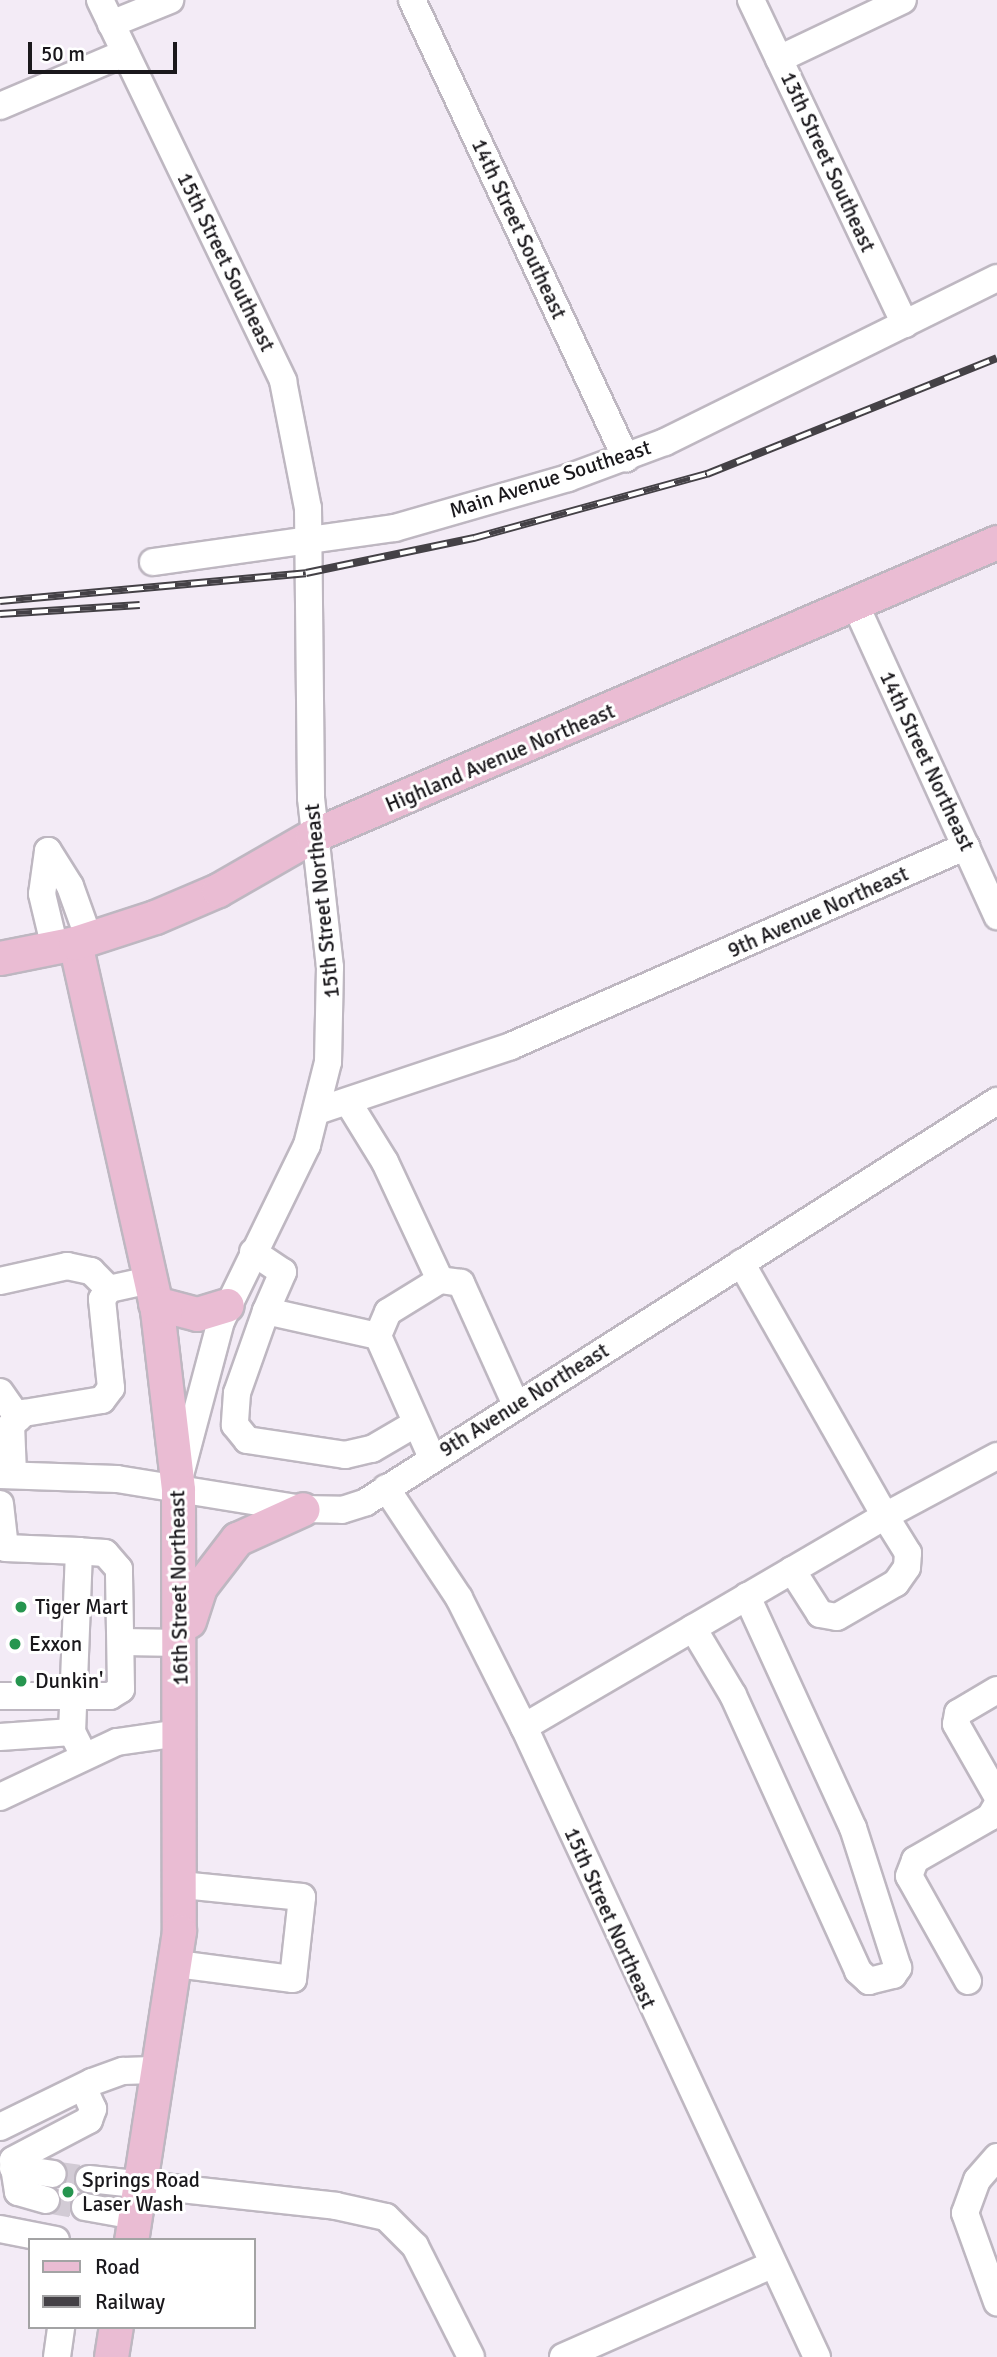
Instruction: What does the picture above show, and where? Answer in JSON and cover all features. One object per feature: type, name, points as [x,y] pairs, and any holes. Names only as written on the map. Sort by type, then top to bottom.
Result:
[{"type":"main road","name":"Highland Avenue Northeast","points":[[0,958],[73,944],[218,890],[312,836],[856,606],[997,542]]},
{"type":"main road","name":"16th Street Northeast","points":[[73,944],[153,1292],[178,1490],[182,1643],[181,1885],[177,1964],[162,2070],[136,2215]]},
{"type":"main road","points":[[153,1292],[197,1314],[227,1305]]},
{"type":"main road","points":[[182,1643],[200,1587],[223,1555],[266,1521],[303,1509]]},
{"type":"main road","points":[[111,2357],[116,2329]]},
{"type":"street","name":"15th Street Southeast","points":[[100,0],[284,382],[300,445],[308,536]]},
{"type":"street","points":[[111,24],[170,0]]},
{"type":"street","name":"14th Street Southeast","points":[[412,0],[626,458]]},
{"type":"street","name":"13th Street Southeast","points":[[751,0],[905,324]]},
{"type":"street","points":[[779,59],[903,0]]},
{"type":"street","points":[[2,103],[125,53]]},
{"type":"street","name":"Main Avenue Southeast","points":[[153,562],[308,536],[395,528],[626,458],[997,278]]},
{"type":"street","name":"15th Street Northeast","points":[[178,1490],[202,1381],[227,1305],[307,1145],[317,1111],[332,1010],[312,836],[308,536]]},
{"type":"street","name":"14th Street Northeast","points":[[856,606],[997,916]]},
{"type":"street","name":"9th Avenue Northeast","points":[[317,1111],[511,1046],[966,846]]},
{"type":"street","name":"9th Avenue Northeast","points":[[7,1475],[178,1490],[303,1509],[342,1510],[386,1488],[997,1101]]},
{"type":"street","points":[[348,1102],[385,1162],[516,1405]]},
{"type":"street","points":[[253,1252],[283,1272],[237,1393],[235,1425],[247,1440],[345,1455],[372,1449],[415,1424]]},
{"type":"street","points":[[741,1263],[908,1553],[907,1567],[884,1590],[837,1617],[820,1614],[792,1570]]},
{"type":"street","points":[[0,1281],[67,1266],[91,1271],[109,1289],[153,1292]]},
{"type":"street","points":[[432,1458],[378,1336],[388,1312],[450,1281]]},
{"type":"street","points":[[7,1475],[11,1424],[18,1418],[102,1400],[111,1388],[102,1299],[109,1289]]},
{"type":"street","points":[[266,1311],[378,1336]]},
{"type":"street","points":[[0,1392],[18,1418]]},
{"type":"street","points":[[524,1727],[885,1516],[997,1456]]},
{"type":"street","name":"15th Street Northeast","points":[[386,1488],[459,1598],[524,1727],[817,2357]]},
{"type":"street","points":[[0,1504],[2,1552],[105,1553],[119,1569],[122,1642],[119,1691],[73,1697],[0,1696]]},
{"type":"street","points":[[79,1551],[72,1732],[84,1756]]},
{"type":"street","points":[[693,1628],[733,1695],[858,1971],[869,1981],[893,1975],[898,1968],[853,1828],[747,1596]]},
{"type":"street","points":[[122,1642],[182,1643]]},
{"type":"street","points":[[997,1690],[958,1713],[956,1724],[997,1796]]},
{"type":"street","points":[[0,1737],[72,1732]]},
{"type":"street","points":[[0,1797],[84,1756],[140,1736],[180,1733]]},
{"type":"street","points":[[968,1981],[909,1876],[915,1860],[990,1817],[997,1805]]},
{"type":"street","points":[[177,1964],[293,1979],[302,1896],[181,1885]]},
{"type":"street","points":[[0,2127],[123,2071],[162,2070]]},
{"type":"street","points":[[46,2200],[18,2192],[13,2168],[19,2152],[92,2117],[83,2087]]},
{"type":"street","points":[[994,2290],[965,2213],[977,2180],[997,2157]]},
{"type":"street","points":[[13,2168],[53,2174]]},
{"type":"street","points":[[89,2179],[136,2215]]},
{"type":"street","points":[[85,2207],[136,2215],[336,2206],[386,2217],[415,2246],[471,2357]]},
{"type":"street","points":[[0,2229],[46,2238]]},
{"type":"street","points":[[563,2357],[772,2265]]},
{"type":"street","points":[[57,2357],[61,2329]]},
{"type":"tunnel","points":[[53,2174],[89,2179]]},
{"type":"tunnel","points":[[46,2200],[85,2207]]},
{"type":"railway","points":[[0,601],[306,573],[474,538],[707,474],[997,358]]},
{"type":"railway","points":[[0,614],[140,605]]},
{"type":"place","name":"Tiger Mart","points":[[21,1607]]},
{"type":"place","name":"Exxon","points":[[15,1644]]},
{"type":"place","name":"Dunkin'","points":[[21,1681]]},
{"type":"place","name":"Springs Road Laser Wash","points":[[68,2192]]}]
